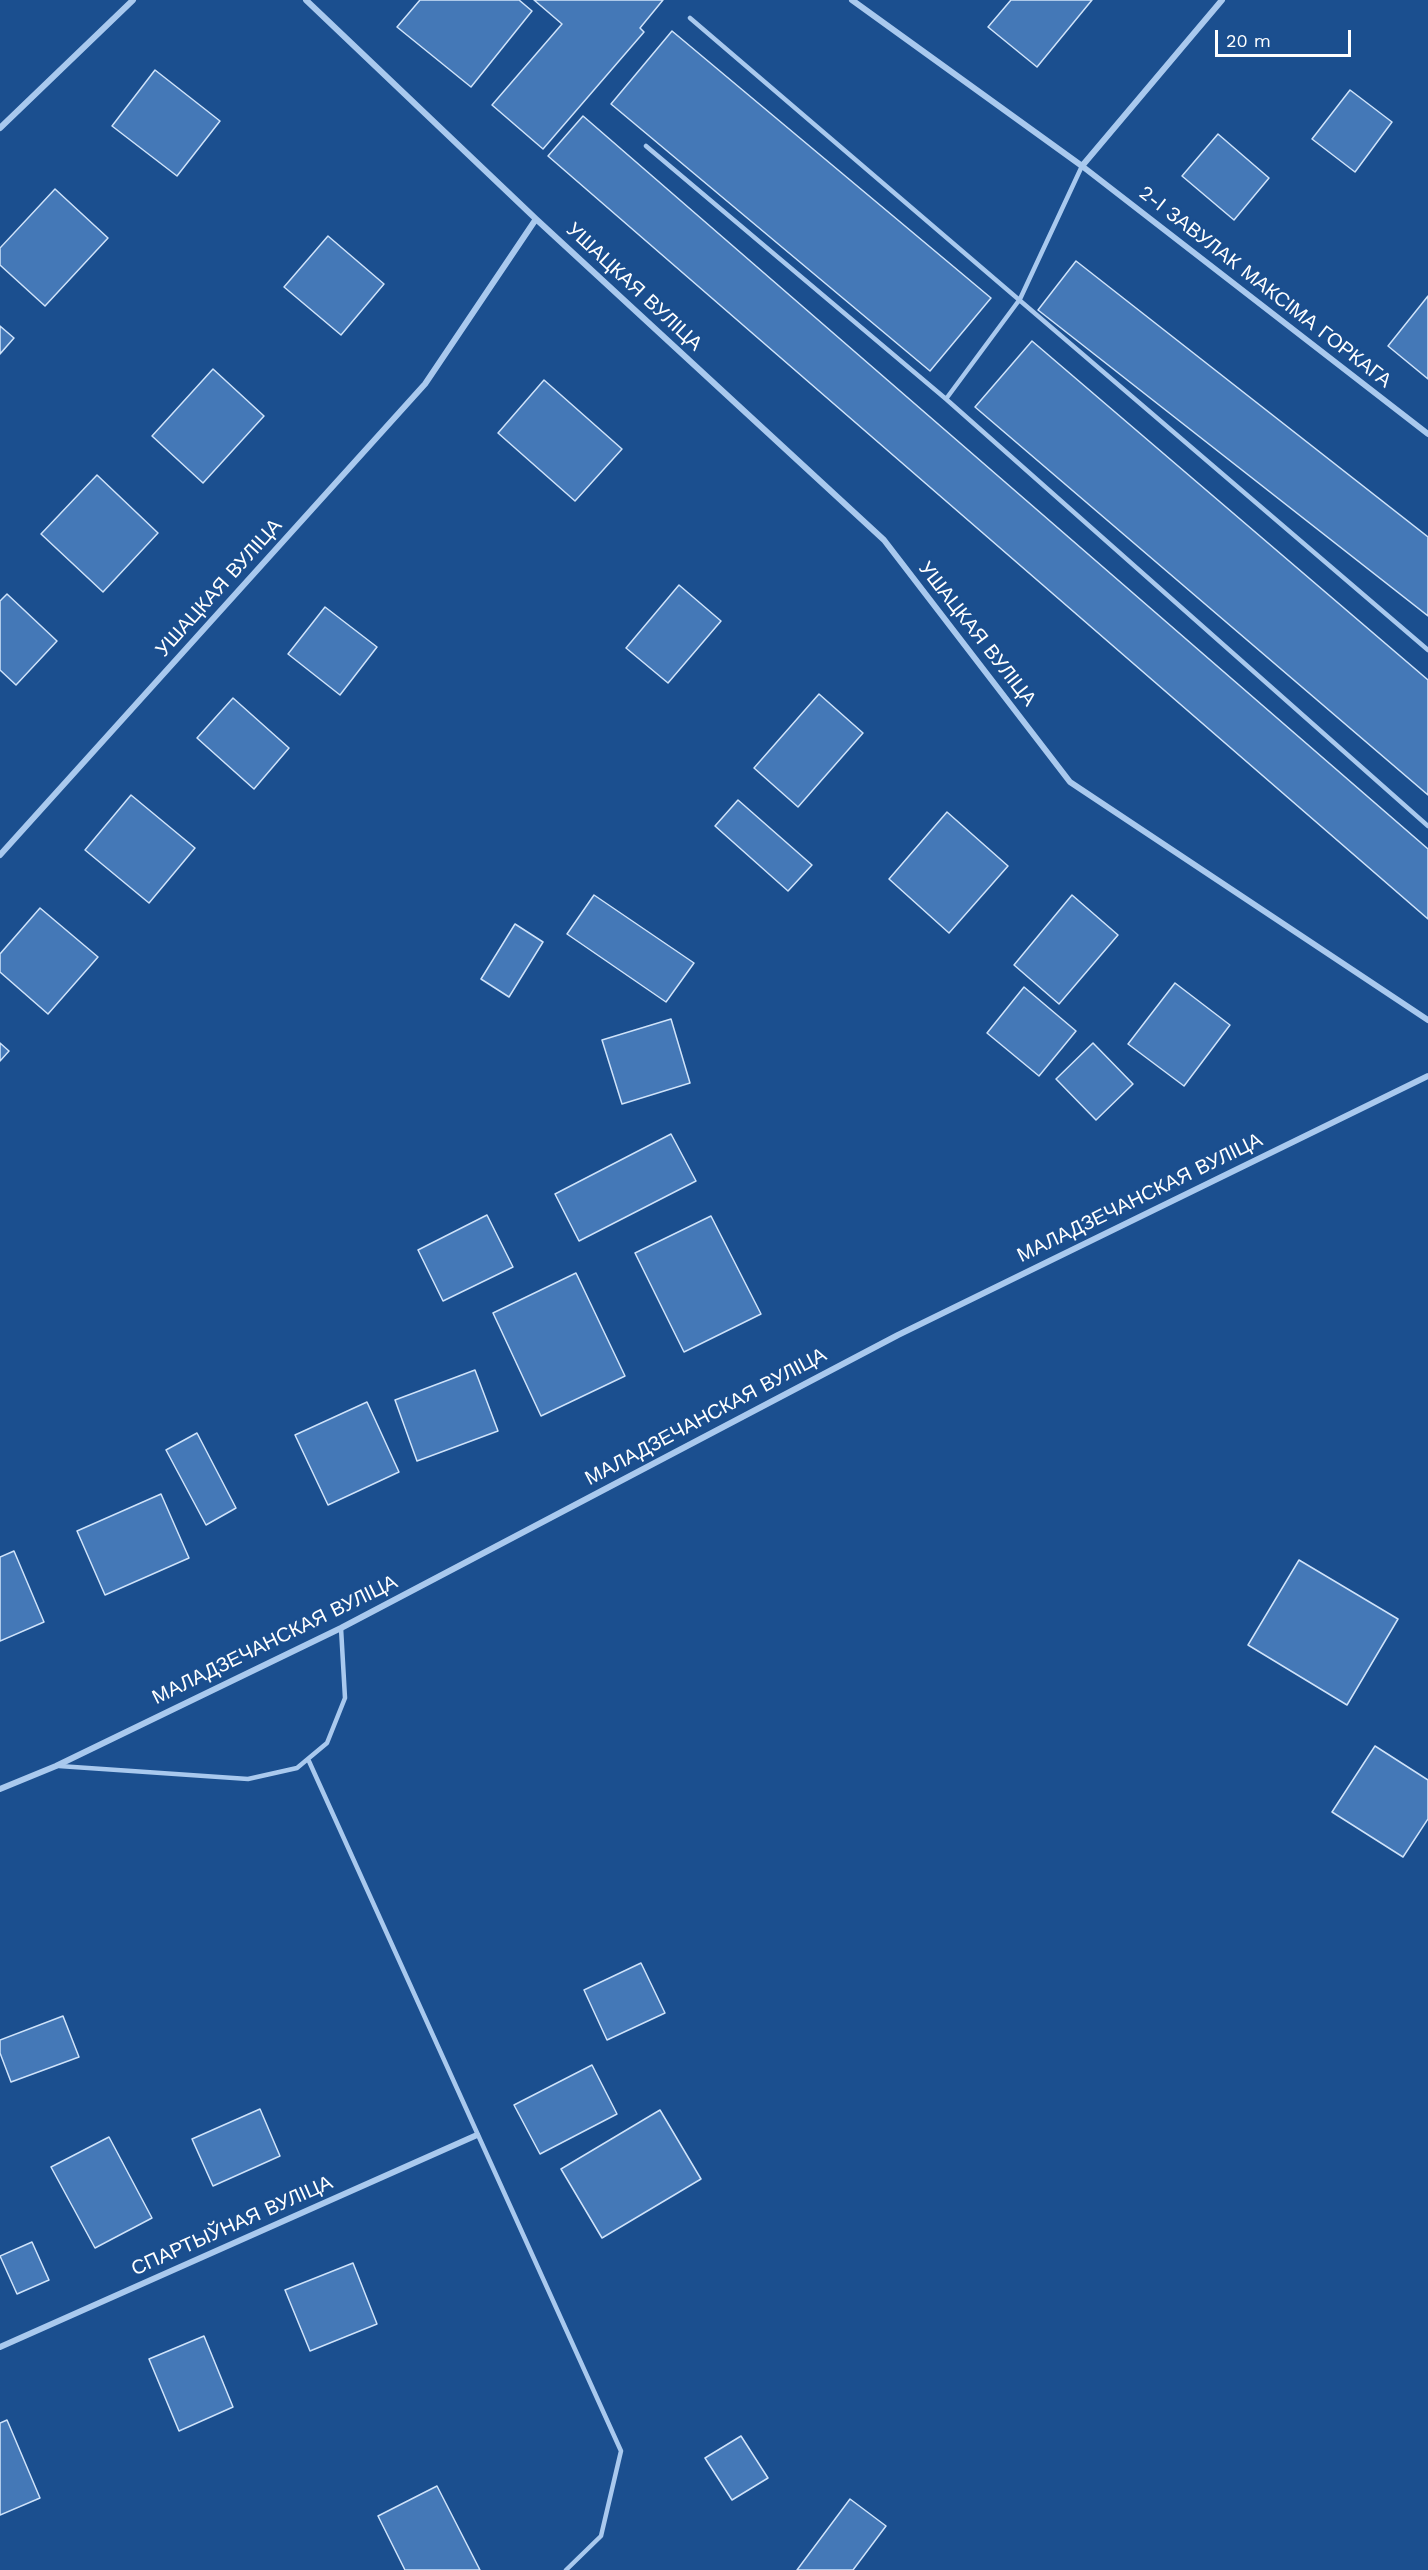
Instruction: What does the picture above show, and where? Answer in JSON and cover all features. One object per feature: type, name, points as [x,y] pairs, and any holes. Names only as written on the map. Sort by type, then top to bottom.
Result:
[{"type":"street","points":[[0,128],[133,0]]},
{"type":"street","name":"УШАЦКАЯ ВУЛІЦА","points":[[306,0],[536,219],[884,540],[1070,782],[1428,1020]]},
{"type":"street","name":"2-І ЗАВУЛАК МАКСІМА ГОРКАГА","points":[[852,0],[1082,166],[1428,434]]},
{"type":"street","points":[[1082,166],[1222,0]]},
{"type":"street","name":"УШАЦКАЯ ВУЛІЦА","points":[[0,855],[425,384],[536,219]]},
{"type":"street","name":"МАЛАДЗЕЧАНСКАЯ ВУЛІЦА","points":[[0,1789],[56,1766],[341,1628],[898,1335],[1428,1076]]},
{"type":"street","name":"СПАРТЫЎНАЯ ВУЛІЦА","points":[[0,2347],[477,2135]]},
{"type":"lane","points":[[690,18],[1428,650]]},
{"type":"lane","points":[[646,146],[946,399],[1428,826]]},
{"type":"lane","points":[[946,399],[1020,299],[1082,166]]},
{"type":"lane","points":[[56,1766],[248,1779],[297,1768],[327,1743],[345,1698],[341,1628]]},
{"type":"lane","points":[[308,1759],[621,2451],[601,2536],[566,2570]]},
{"type":"building","points":[[420,0],[519,0],[532,11],[471,87],[397,27]]},
{"type":"building","points":[[534,0],[663,0],[640,28],[644,32],[543,149],[492,105],[562,24]]},
{"type":"building","points":[[1011,0],[1092,0],[1037,67],[988,27]]},
{"type":"building","points":[[672,31],[991,298],[930,371],[611,104]]},
{"type":"building","points":[[155,70],[220,121],[177,176],[112,126]]},
{"type":"building","points":[[1350,90],[1392,122],[1355,172],[1312,139]]},
{"type":"building","points":[[583,116],[1428,849],[1428,919],[548,156]]},
{"type":"building","points":[[1218,134],[1269,178],[1234,220],[1182,176]]},
{"type":"building","points":[[55,189],[108,238],[45,306],[0,265],[0,248]]},
{"type":"building","points":[[328,236],[384,284],[341,335],[284,287]]},
{"type":"building","points":[[1076,261],[1428,537],[1428,616],[1038,310]]},
{"type":"building","points":[[1428,296],[1428,379],[1388,346]]},
{"type":"building","points":[[0,326],[14,338],[0,354]]},
{"type":"building","points":[[1032,341],[1428,680],[1428,795],[975,407]]},
{"type":"building","points":[[213,369],[264,416],[203,483],[152,436]]},
{"type":"building","points":[[544,380],[622,449],[575,501],[498,433]]},
{"type":"building","points":[[97,475],[158,533],[103,592],[41,534]]},
{"type":"building","points":[[679,585],[721,621],[668,683],[626,648]]},
{"type":"building","points":[[7,594],[57,641],[16,685],[0,670],[0,601]]},
{"type":"building","points":[[325,607],[377,647],[340,695],[288,654]]},
{"type":"building","points":[[819,694],[863,733],[798,807],[754,768]]},
{"type":"building","points":[[233,698],[289,748],[254,789],[197,738]]},
{"type":"building","points":[[131,795],[195,848],[149,903],[85,850]]},
{"type":"building","points":[[738,800],[812,865],[788,891],[715,826]]},
{"type":"building","points":[[947,812],[1008,866],[949,933],[889,879]]},
{"type":"building","points":[[594,895],[694,963],[666,1002],[567,934]]},
{"type":"building","points":[[1072,895],[1118,935],[1059,1004],[1014,965]]},
{"type":"building","points":[[40,908],[98,957],[48,1014],[0,972],[0,954]]},
{"type":"building","points":[[515,924],[543,942],[509,997],[481,979]]},
{"type":"building","points":[[1175,983],[1230,1025],[1184,1086],[1128,1044]]},
{"type":"building","points":[[1024,987],[1076,1031],[1039,1076],[987,1033]]},
{"type":"building","points":[[671,1019],[690,1083],[622,1104],[602,1040]]},
{"type":"building","points":[[0,1043],[9,1051],[0,1061]]},
{"type":"building","points":[[1093,1043],[1133,1084],[1096,1120],[1056,1079]]},
{"type":"building","points":[[671,1134],[696,1181],[579,1241],[555,1194]]},
{"type":"building","points":[[487,1215],[513,1267],[443,1301],[418,1250]]},
{"type":"building","points":[[711,1216],[761,1314],[684,1352],[635,1253]]},
{"type":"building","points":[[576,1273],[625,1376],[541,1416],[493,1313]]},
{"type":"building","points":[[475,1370],[498,1431],[417,1461],[395,1400]]},
{"type":"building","points":[[367,1402],[399,1472],[328,1505],[295,1435]]},
{"type":"building","points":[[197,1433],[236,1508],[206,1525],[166,1450]]},
{"type":"building","points":[[161,1494],[189,1558],[105,1595],[77,1531]]},
{"type":"building","points":[[14,1551],[44,1622],[0,1641],[0,1557]]},
{"type":"building","points":[[1299,1560],[1398,1619],[1347,1705],[1248,1645]]},
{"type":"building","points":[[1375,1746],[1428,1780],[1428,1819],[1403,1857],[1332,1812]]},
{"type":"building","points":[[641,1963],[665,2013],[607,2040],[584,1990]]},
{"type":"building","points":[[63,2016],[79,2057],[11,2082],[0,2053],[0,2040]]},
{"type":"building","points":[[592,2065],[617,2114],[540,2154],[514,2105]]},
{"type":"building","points":[[260,2109],[280,2156],[213,2186],[192,2139]]},
{"type":"building","points":[[660,2110],[701,2179],[602,2238],[561,2169]]},
{"type":"building","points":[[109,2137],[152,2218],[95,2248],[51,2167]]},
{"type":"building","points":[[32,2242],[49,2280],[17,2294],[0,2256]]},
{"type":"building","points":[[353,2263],[377,2324],[310,2351],[285,2290]]},
{"type":"building","points":[[204,2336],[233,2407],[179,2431],[149,2359]]},
{"type":"building","points":[[7,2420],[40,2498],[0,2515],[0,2423]]},
{"type":"building","points":[[741,2436],[768,2478],[732,2500],[705,2458]]},
{"type":"building","points":[[437,2486],[480,2570],[405,2570],[378,2516]]},
{"type":"building","points":[[850,2499],[886,2526],[853,2570],[797,2570]]}]
